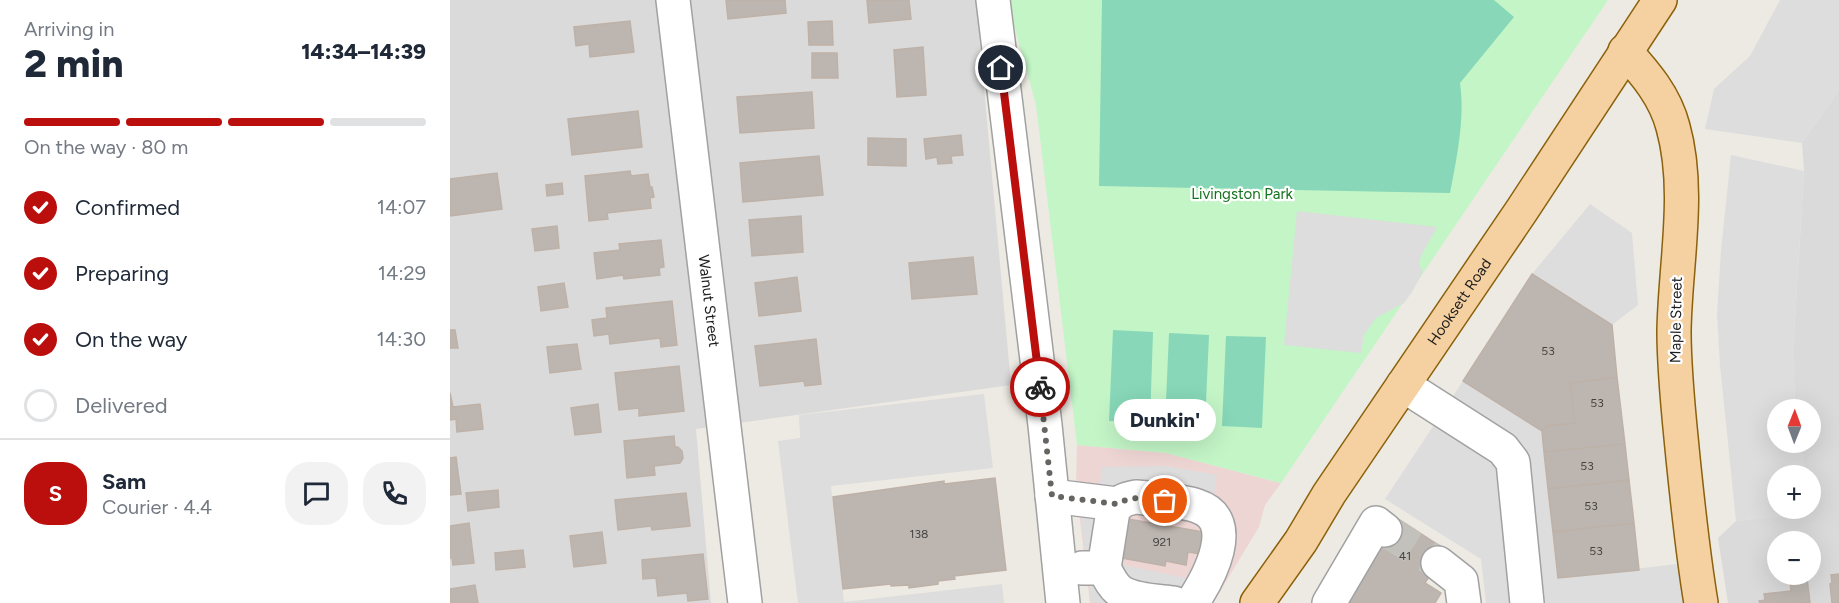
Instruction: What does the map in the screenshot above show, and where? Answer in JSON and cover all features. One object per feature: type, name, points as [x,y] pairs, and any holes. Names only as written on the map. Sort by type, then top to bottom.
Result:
[{"type":"main road","name":"Hooksett Road","points":[[1257,603],[1301,541],[1329,494],[1522,210],[1660,0]]},
{"type":"main road","name":"Maple Street","points":[[1625,51],[1648,75],[1664,103],[1673,126],[1678,152],[1681,178],[1675,297],[1676,387],[1694,562],[1701,603]]},
{"type":"street","name":"Walnut Street","points":[[673,0],[745,603]]},
{"type":"street","points":[[993,0],[1063,603]]},
{"type":"street","points":[[1403,385],[1503,449],[1513,462],[1527,603]]},
{"type":"street","points":[[1052,496],[1117,504],[1127,499],[1148,499],[1197,506],[1214,516],[1218,530],[1214,563],[1192,603]]},
{"type":"street","points":[[1117,504],[1113,511],[1104,568],[1113,585],[1121,592],[1135,597],[1174,603]]},
{"type":"street","points":[[1329,603],[1376,524],[1385,530]]},
{"type":"street","points":[[1438,563],[1461,581],[1464,603]]},
{"type":"street","points":[[1059,570],[1104,568]]},
{"type":"shaded area","points":[[450,0],[976,0],[1011,385],[696,429],[711,603],[450,603]]},
{"type":"shaded area","points":[[1780,0],[1839,0],[1839,90],[1802,143],[1705,129],[1714,89],[1750,56]]},
{"type":"shaded area","points":[[1839,90],[1839,603],[1728,603],[1718,538],[1736,521],[1767,518],[1821,519],[1821,465],[1803,465],[1802,453],[1821,453],[1821,399],[1795,399],[1793,352],[1804,171],[1802,143]]},
{"type":"shaded area","points":[[1731,155],[1804,171],[1793,352],[1795,399],[1767,399],[1767,453],[1802,453],[1803,465],[1767,465],[1767,518],[1736,521],[1717,314]]},
{"type":"shaded area","points":[[1590,204],[1632,233],[1638,305],[1612,325],[1532,274]]},
{"type":"shaded area","points":[[1297,211],[1437,227],[1421,256],[1419,264],[1423,272],[1412,292],[1404,303],[1376,318],[1364,335],[1361,353],[1284,345]]},
{"type":"shaded area","points":[[1463,381],[1542,431],[1558,578],[1694,562],[1701,603],[1486,603],[1481,559],[1385,499]]},
{"type":"shaded area","points":[[984,394],[993,468],[831,486],[844,602],[1002,584],[1004,603],[798,603],[778,441],[800,438],[799,415]]},
{"type":"shaded area","points":[[1077,445],[1166,453],[1281,483],[1265,505],[1259,527],[1213,603],[1090,603],[1076,487]]},
{"type":"shaded area","points":[[1166,466],[1217,475],[1213,501],[1099,492],[1102,467]]},
{"type":"shaded area","points":[[1101,510],[1113,563],[1196,580],[1193,603],[1091,603],[1080,511]]},
{"type":"green space","name":"Livingston Park","points":[[1007,0],[1608,0],[1281,483],[1166,453],[1077,445],[1036,105]]},
{"type":"green space","points":[[1102,0],[1494,0],[1514,17],[1460,83],[1461,124],[1450,193],[1099,186]]},
{"type":"green space","points":[[1113,330],[1153,332],[1150,422],[1109,421]]},
{"type":"green space","points":[[1169,333],[1209,335],[1205,425],[1165,424]]},
{"type":"green space","points":[[1226,336],[1266,337],[1262,428],[1222,426]]},
{"type":"building","points":[[726,0],[785,0],[786,13],[728,19]]},
{"type":"building","points":[[867,0],[909,0],[911,19],[869,23]]},
{"type":"building","points":[[630,21],[634,52],[590,57],[589,44],[576,46],[574,27]]},
{"type":"building","points":[[832,21],[833,45],[809,45],[808,22]]},
{"type":"building","points":[[923,47],[926,95],[897,97],[894,50]]},
{"type":"building","points":[[812,53],[837,53],[838,78],[812,78]]},
{"type":"building","points":[[812,92],[814,128],[740,133],[737,97]]},
{"type":"building","points":[[638,111],[642,147],[572,155],[568,119]]},
{"type":"building","points":[[961,135],[963,155],[951,156],[952,163],[938,164],[937,157],[926,159],[924,139]]},
{"type":"building","points":[[868,138],[906,139],[906,166],[868,165]]},
{"type":"building","points":[[819,156],[823,195],[743,202],[740,163]]},
{"type":"building","points":[[630,171],[631,176],[648,174],[654,197],[650,198],[651,208],[607,213],[608,219],[589,221],[585,176]]},
{"type":"building","points":[[497,173],[502,209],[450,216],[450,179]]},
{"type":"building","points":[[562,183],[563,194],[547,196],[546,185]]},
{"type":"building","points":[[801,216],[803,252],[752,256],[749,220]]},
{"type":"building","points":[[557,226],[559,248],[535,251],[532,229]]},
{"type":"building","points":[[661,240],[664,267],[659,268],[660,275],[624,279],[623,275],[597,279],[594,253],[620,250],[619,244]]},
{"type":"building","points":[[973,257],[977,294],[912,299],[909,263]]},
{"type":"building","points":[[1532,274],[1612,325],[1617,377],[1570,383],[1575,423],[1547,426],[1542,431],[1463,381]]},
{"type":"building","points":[[797,277],[801,311],[759,316],[755,283]]},
{"type":"building","points":[[564,283],[568,307],[541,311],[538,287]]},
{"type":"building","points":[[672,301],[677,345],[661,347],[660,338],[610,344],[609,334],[594,336],[592,320],[607,318],[606,308]]},
{"type":"building","points":[[450,330],[455,330],[458,348],[450,348]]},
{"type":"building","points":[[816,339],[821,384],[805,386],[804,381],[760,386],[755,346]]},
{"type":"building","points":[[577,344],[581,369],[550,373],[547,347]]},
{"type":"building","points":[[679,366],[684,411],[639,416],[639,408],[619,410],[615,373]]},
{"type":"building","points":[[1617,377],[1625,444],[1544,452],[1542,431],[1547,426],[1575,423],[1570,383]]},
{"type":"building","points":[[450,393],[453,407],[480,404],[483,429],[457,432],[456,419],[450,420]]},
{"type":"building","points":[[598,404],[601,432],[575,435],[571,408]]},
{"type":"building","points":[[674,436],[675,447],[682,451],[683,458],[680,463],[654,466],[655,475],[627,478],[624,441]]},
{"type":"building","points":[[1625,444],[1629,480],[1548,489],[1544,452]]},
{"type":"building","points":[[456,457],[461,494],[450,495],[450,458]]},
{"type":"building","points":[[995,478],[1006,570],[954,576],[955,579],[938,581],[938,584],[909,588],[909,585],[891,586],[891,584],[843,589],[833,497],[944,481],[944,484]]},
{"type":"building","points":[[1629,480],[1634,523],[1553,532],[1548,489]]},
{"type":"building","points":[[498,490],[499,507],[468,511],[466,493]]},
{"type":"building","points":[[686,493],[690,526],[652,530],[651,526],[618,530],[615,500]]},
{"type":"building","points":[[1395,517],[1446,550],[1425,583],[1441,593],[1435,603],[1349,603],[1338,595],[1358,572]]},
{"type":"building","points":[[1128,519],[1204,532],[1200,554],[1188,552],[1186,565],[1166,561],[1165,566],[1121,558]]},
{"type":"building","points":[[469,523],[474,563],[453,565],[452,558],[450,558],[450,526]]},
{"type":"building","points":[[1634,523],[1639,570],[1558,578],[1553,532]]},
{"type":"building","points":[[602,532],[606,563],[574,567],[570,536]]},
{"type":"building","points":[[523,550],[525,567],[496,570],[495,553]]},
{"type":"building","points":[[703,554],[708,599],[688,601],[687,593],[658,596],[656,578],[643,579],[642,560]]},
{"type":"building","points":[[1839,574],[1839,603],[1832,603],[1831,575]]},
{"type":"building","points":[[475,585],[478,603],[450,603],[450,589]]},
{"type":"building","points":[[1790,585],[1808,585],[1810,603],[1760,603],[1759,601],[1765,600],[1764,594],[1791,591]]},
{"type":"tunnel","points":[[1385,530],[1438,563]]},
{"type":"way so far","points":[[1040,387],[1052,496],[1117,504],[1136,497],[1165,501]]},
{"type":"place","name":"Dunkin'","points":[[1165,501]]},
{"type":"route","points":[[1001,68],[1040,387]]}]
